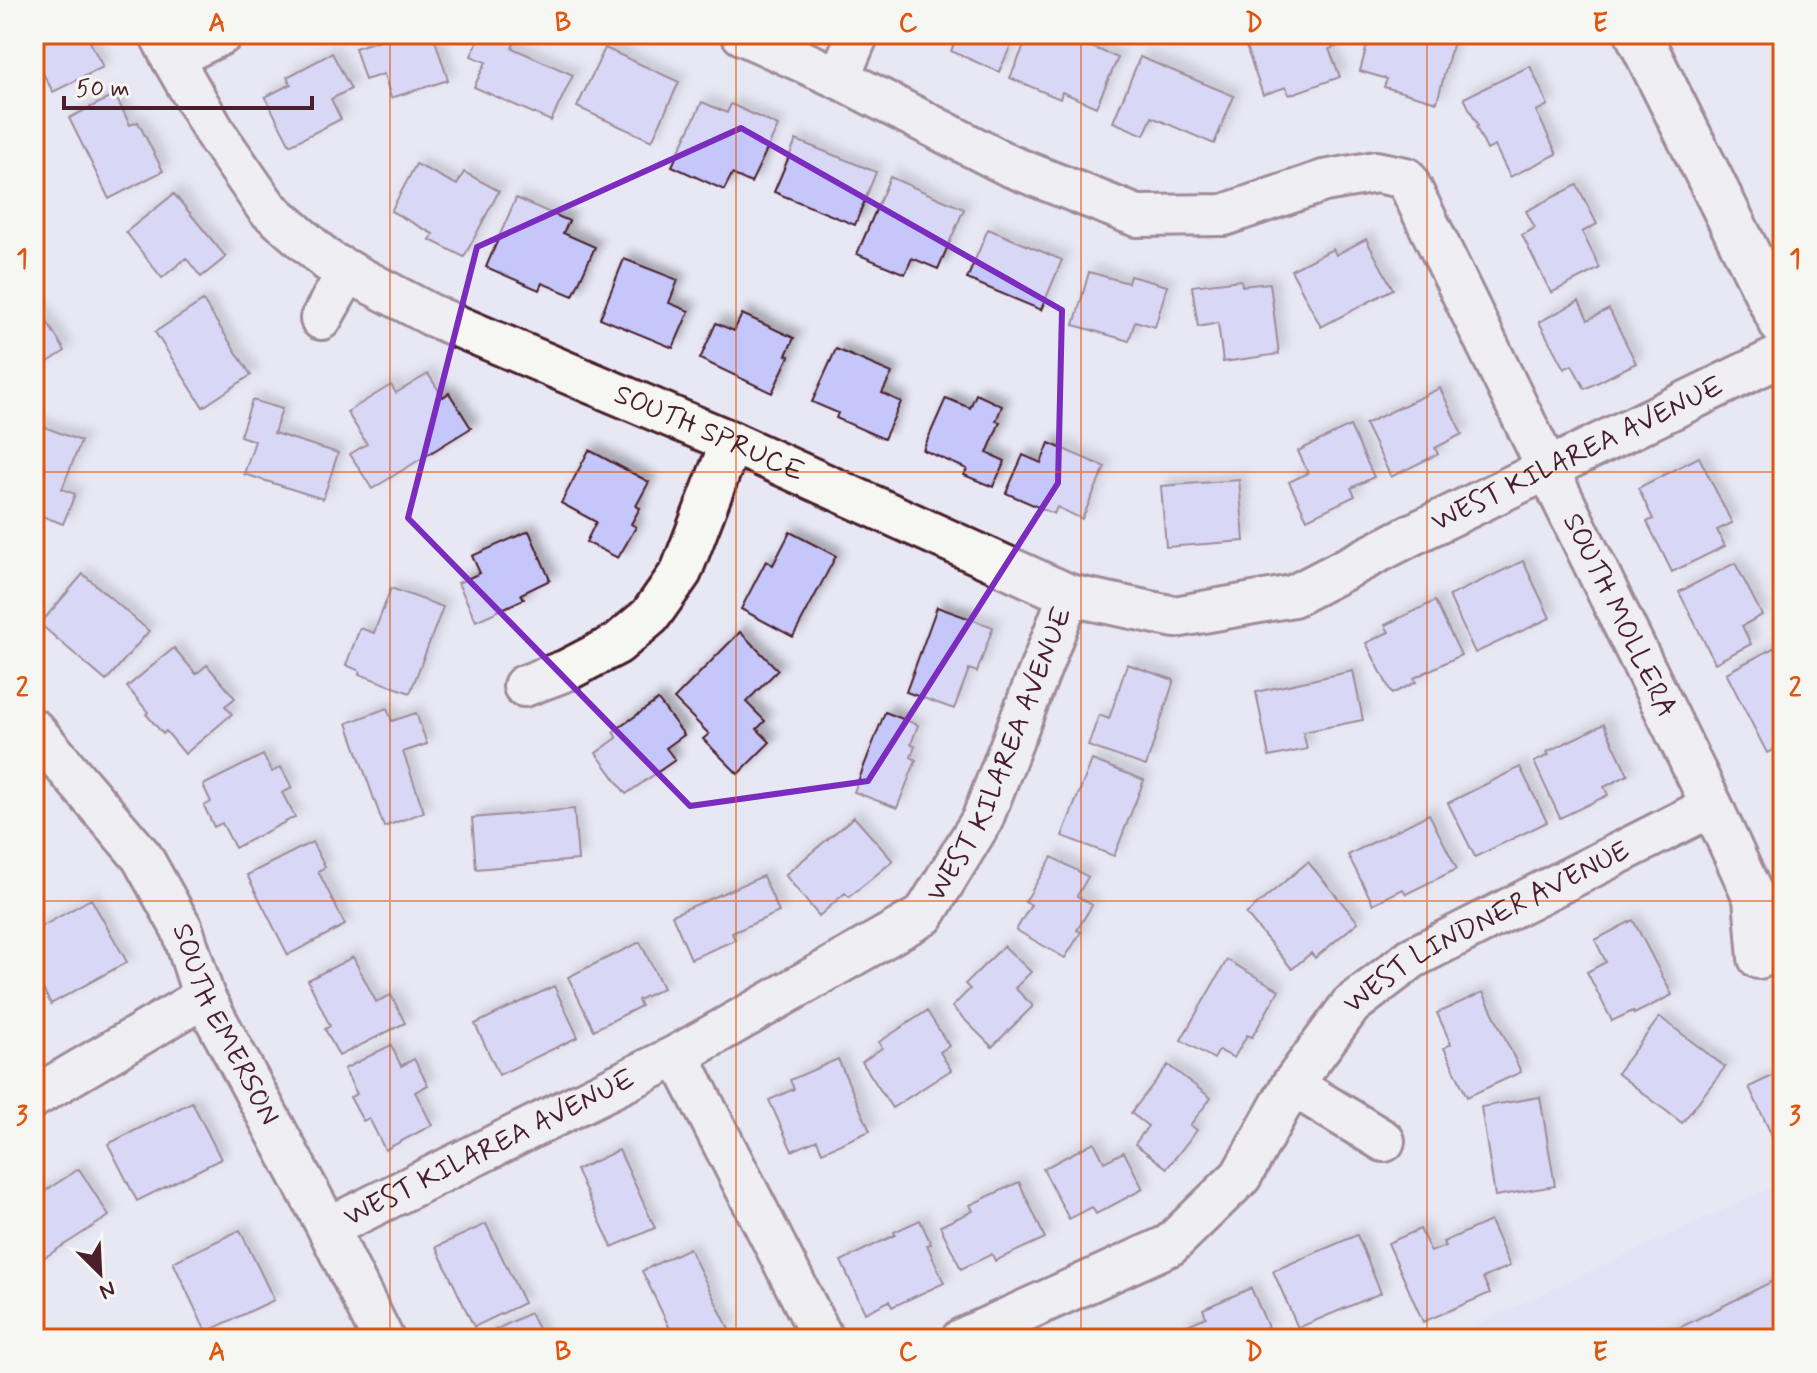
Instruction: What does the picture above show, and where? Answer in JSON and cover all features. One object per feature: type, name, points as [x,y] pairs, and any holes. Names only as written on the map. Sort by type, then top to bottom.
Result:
[{"type":"main road","points":[[1638,34],[1783,325]]},
{"type":"street","points":[[166,46],[222,34]]},
{"type":"street","points":[[742,34],[839,78],[858,34]]},
{"type":"street","name":"SOUTH SPRUCE","points":[[166,46],[215,133],[267,208],[328,261],[431,315],[731,442],[1069,595]]},
{"type":"street","name":"SOUTH MOLLERA","points":[[839,78],[1008,165],[1137,216],[1224,215],[1324,181],[1376,172],[1406,178],[1754,898],[1759,958]]},
{"type":"street","points":[[321,319],[348,271]]},
{"type":"street","name":"WEST KILAREA AVENUE","points":[[328,1228],[678,1055],[924,915],[982,820],[1069,595],[1175,617],[1293,596],[1783,355]]},
{"type":"street","points":[[524,686],[567,670],[617,644],[650,616],[681,572],[731,442]]},
{"type":"street","name":"SOUTH EMERSON","points":[[34,730],[142,857],[182,929],[204,997],[328,1228],[383,1339]]},
{"type":"street","name":"WEST LINDNER AVENUE","points":[[962,1339],[1170,1245],[1241,1176],[1292,1085],[1351,1005],[1412,958],[1712,806]]},
{"type":"street","points":[[34,1097],[204,997]]},
{"type":"street","points":[[678,1055],[823,1339]]},
{"type":"street","points":[[1292,1085],[1384,1141]]},
{"type":"highlighted area","points":[[741,128],[1062,310],[1058,483],[868,781],[690,806],[408,518],[477,247]]},
{"type":"shaded area","points":[[1783,1182],[1783,1339],[1445,1339]]},
{"type":"building","points":[[34,34],[97,34],[99,38],[90,42],[103,67],[53,92],[38,64],[42,62],[34,45]]},
{"type":"building","points":[[404,34],[406,38],[433,34],[448,80],[391,98],[384,74],[365,80],[355,48]]},
{"type":"building","points":[[481,34],[518,34],[512,48],[573,75],[551,121],[474,87],[486,62],[471,56]]},
{"type":"building","points":[[932,34],[1016,34],[999,72],[951,51],[954,44]]},
{"type":"building","points":[[1029,34],[1061,34],[1118,58],[1096,107],[1062,92],[1060,99],[1010,78]]},
{"type":"building","points":[[1265,34],[1341,34],[1344,44],[1329,49],[1340,77],[1289,95],[1286,87],[1263,95],[1244,41]]},
{"type":"building","points":[[1370,34],[1455,34],[1437,102],[1384,87],[1387,79],[1360,71]]},
{"type":"building","points":[[605,48],[679,82],[652,141],[577,107]]},
{"type":"building","points":[[332,53],[351,89],[331,99],[341,119],[290,145],[265,97],[291,84],[287,77]]},
{"type":"building","points":[[1140,57],[1234,96],[1214,144],[1152,117],[1144,135],[1113,122]]},
{"type":"building","points":[[1530,66],[1548,105],[1536,111],[1557,154],[1510,177],[1495,146],[1487,150],[1464,98]]},
{"type":"building","points":[[115,95],[130,125],[138,122],[163,171],[109,199],[69,118]]},
{"type":"building","points":[[702,102],[727,113],[731,104],[778,126],[751,183],[732,174],[724,190],[672,166]]},
{"type":"building","points":[[796,140],[876,172],[855,225],[774,192]]},
{"type":"building","points":[[416,164],[457,185],[464,172],[499,191],[464,257],[430,240],[433,234],[391,211]]},
{"type":"building","points":[[890,177],[964,209],[938,269],[912,258],[905,274],[857,254]]},
{"type":"building","points":[[1577,185],[1597,224],[1582,232],[1600,268],[1551,293],[1522,235],[1535,228],[1526,211]]},
{"type":"building","points":[[174,194],[226,257],[201,277],[186,258],[162,278],[126,232]]},
{"type":"building","points":[[516,198],[569,221],[563,233],[595,247],[573,296],[542,283],[539,290],[486,267]]},
{"type":"building","points":[[988,229],[1062,260],[1041,310],[967,279]]},
{"type":"building","points":[[1366,239],[1393,289],[1321,327],[1291,270],[1333,249],[1336,255]]},
{"type":"building","points":[[624,259],[678,280],[669,303],[689,311],[673,348],[600,318]]},
{"type":"building","points":[[1089,272],[1128,283],[1130,276],[1167,286],[1155,327],[1135,321],[1129,341],[1074,325]]},
{"type":"building","points":[[1241,280],[1242,286],[1270,283],[1279,354],[1223,362],[1218,323],[1198,327],[1192,286]]},
{"type":"building","points":[[34,301],[65,351],[34,371]]},
{"type":"building","points":[[203,301],[251,375],[203,407],[155,332]]},
{"type":"building","points":[[1579,301],[1588,320],[1609,309],[1636,363],[1585,389],[1572,365],[1564,369],[1539,322]]},
{"type":"building","points":[[742,314],[794,338],[772,393],[700,359],[716,323],[734,331]]},
{"type":"building","points":[[836,349],[892,373],[882,393],[901,402],[884,439],[836,418],[838,413],[812,402]]},
{"type":"building","points":[[428,374],[443,397],[449,393],[471,428],[372,489],[350,454],[367,444],[347,412],[391,385],[396,393]]},
{"type":"building","points":[[1440,388],[1462,434],[1435,448],[1438,454],[1391,477],[1365,424]]},
{"type":"building","points":[[976,394],[1002,406],[996,421],[1000,422],[987,453],[1005,461],[993,487],[964,475],[967,469],[923,450],[946,398],[970,408]]},
{"type":"building","points":[[252,400],[282,409],[274,433],[338,453],[323,499],[244,474],[255,441],[240,436]]},
{"type":"building","points":[[34,423],[81,441],[62,489],[75,494],[63,524],[34,513]]},
{"type":"building","points":[[1350,426],[1374,477],[1351,488],[1355,496],[1307,519],[1289,482],[1308,473],[1298,451]]},
{"type":"building","points":[[1049,443],[1105,467],[1082,519],[1057,507],[1054,514],[1006,493],[1023,455],[1041,463]]},
{"type":"building","points":[[589,450],[649,482],[636,506],[640,508],[631,524],[636,527],[618,558],[586,542],[596,522],[561,503]]},
{"type":"building","points":[[1699,457],[1732,523],[1717,530],[1725,546],[1672,572],[1647,522],[1653,519],[1638,488]]},
{"type":"building","points":[[1239,480],[1244,541],[1166,547],[1161,486]]},
{"type":"building","points":[[529,531],[550,580],[521,594],[524,599],[476,621],[458,583],[480,573],[472,556]]},
{"type":"building","points":[[790,532],[836,556],[793,637],[741,609],[766,561],[773,565]]},
{"type":"building","points":[[1523,561],[1550,618],[1475,653],[1449,596]]},
{"type":"building","points":[[1735,563],[1762,615],[1742,626],[1751,644],[1715,663],[1679,592]]},
{"type":"building","points":[[83,574],[149,631],[106,681],[40,624]]},
{"type":"building","points":[[391,588],[443,607],[410,693],[359,674],[360,671],[346,665],[360,628],[374,633]]},
{"type":"building","points":[[1435,601],[1461,655],[1414,678],[1416,682],[1392,694],[1366,643],[1389,632],[1385,625]]},
{"type":"building","points":[[937,607],[993,627],[977,672],[969,669],[954,709],[906,692]]},
{"type":"building","points":[[740,632],[778,670],[746,702],[765,721],[757,729],[770,742],[738,774],[703,739],[709,734],[674,699]]},
{"type":"building","points":[[1783,643],[1783,745],[1767,753],[1726,673]]},
{"type":"building","points":[[174,648],[196,674],[207,665],[235,698],[225,706],[232,714],[185,754],[166,731],[163,734],[127,687]]},
{"type":"building","points":[[1127,664],[1174,680],[1146,766],[1088,746],[1099,715],[1109,719]]},
{"type":"building","points":[[1353,671],[1363,720],[1303,732],[1307,749],[1269,757],[1256,692]]},
{"type":"building","points":[[658,700],[684,735],[666,748],[675,760],[626,794],[596,753],[617,738],[613,732]]},
{"type":"building","points":[[387,708],[392,721],[416,713],[427,744],[403,752],[424,812],[384,827],[347,723]]},
{"type":"building","points":[[885,712],[918,725],[911,744],[915,746],[911,757],[916,760],[897,808],[854,792]]},
{"type":"building","points":[[1604,724],[1628,775],[1604,787],[1608,795],[1560,818],[1534,762],[1549,755],[1547,752]]},
{"type":"building","points":[[263,755],[272,772],[281,767],[292,788],[282,793],[295,817],[235,848],[222,823],[214,827],[204,806],[211,802],[203,785]]},
{"type":"building","points":[[1092,760],[1144,780],[1114,856],[1062,836]]},
{"type":"building","points":[[1520,767],[1547,822],[1475,857],[1448,803]]},
{"type":"building","points":[[574,809],[578,860],[476,869],[472,818]]},
{"type":"building","points":[[1429,814],[1457,869],[1406,894],[1403,889],[1373,904],[1348,855]]},
{"type":"building","points":[[854,817],[893,861],[849,897],[845,893],[819,916],[785,875]]},
{"type":"building","points":[[312,842],[325,867],[318,871],[345,925],[288,955],[247,875]]},
{"type":"building","points":[[1052,857],[1088,877],[1077,896],[1092,905],[1077,930],[1081,932],[1065,958],[1016,930],[1031,905],[1025,902]]},
{"type":"building","points":[[1308,862],[1358,922],[1315,958],[1311,953],[1292,969],[1246,914]]},
{"type":"building","points":[[763,876],[779,912],[732,933],[735,940],[691,959],[672,915]]},
{"type":"building","points":[[91,899],[127,962],[51,1004],[34,973],[34,931]]},
{"type":"building","points":[[1633,920],[1672,995],[1612,1021],[1587,972],[1606,962],[1595,940]]},
{"type":"building","points":[[640,942],[663,988],[638,1000],[641,1006],[594,1030],[568,977]]},
{"type":"building","points":[[1004,946],[1031,972],[1015,988],[1033,1006],[992,1047],[952,1007],[970,989],[965,984]]},
{"type":"building","points":[[353,957],[376,1002],[391,995],[405,1023],[339,1056],[325,1029],[330,1026],[308,980]]},
{"type":"building","points":[[1227,960],[1279,990],[1252,1037],[1247,1035],[1234,1058],[1219,1050],[1214,1059],[1181,1040]]},
{"type":"building","points":[[554,986],[578,1037],[499,1075],[475,1024]]},
{"type":"building","points":[[1483,992],[1521,1072],[1467,1097],[1444,1048],[1451,1044],[1437,1013]]},
{"type":"building","points":[[927,1011],[949,1046],[940,1052],[951,1070],[892,1108],[862,1062],[882,1048],[879,1042]]},
{"type":"building","points":[[1660,1017],[1725,1067],[1682,1123],[1617,1073]]},
{"type":"building","points":[[391,1045],[401,1066],[414,1059],[428,1085],[415,1092],[432,1125],[385,1150],[369,1118],[363,1121],[350,1097],[357,1094],[344,1069]]},
{"type":"building","points":[[838,1059],[870,1131],[822,1152],[817,1140],[792,1151],[769,1100],[794,1089],[790,1080]]},
{"type":"building","points":[[1168,1065],[1211,1098],[1190,1125],[1197,1130],[1167,1168],[1135,1144],[1148,1126],[1131,1113]]},
{"type":"building","points":[[1783,1071],[1783,1136],[1774,1140],[1749,1087]]},
{"type":"building","points":[[1540,1097],[1555,1186],[1495,1196],[1481,1107]]},
{"type":"building","points":[[192,1102],[221,1159],[137,1201],[108,1144]]},
{"type":"building","points":[[1094,1142],[1104,1162],[1124,1152],[1143,1189],[1096,1214],[1092,1207],[1069,1219],[1043,1169]]},
{"type":"building","points":[[619,1150],[655,1228],[612,1247],[576,1170]]},
{"type":"building","points":[[79,1169],[109,1216],[36,1263],[34,1198]]},
{"type":"building","points":[[1019,1182],[1045,1238],[995,1261],[992,1254],[961,1269],[940,1226],[973,1211],[970,1205]]},
{"type":"building","points":[[920,1220],[944,1283],[892,1307],[889,1301],[865,1313],[841,1261]]},
{"type":"building","points":[[1490,1221],[1510,1266],[1483,1278],[1490,1293],[1423,1322],[1388,1243],[1420,1229],[1431,1252],[1445,1246],[1443,1242]]},
{"type":"building","points":[[486,1224],[524,1303],[474,1327],[436,1247]]},
{"type":"building","points":[[240,1230],[274,1300],[206,1332],[173,1262]]},
{"type":"building","points":[[1357,1235],[1381,1293],[1298,1328],[1273,1271]]},
{"type":"building","points":[[689,1248],[729,1329],[709,1339],[675,1339],[642,1271]]},
{"type":"building","points":[[1783,1276],[1783,1339],[1657,1339]]},
{"type":"building","points":[[1251,1288],[1268,1327],[1249,1336],[1251,1339],[1186,1339],[1181,1328],[1206,1317],[1203,1309]]},
{"type":"building","points":[[530,1313],[543,1339],[482,1339],[481,1337]]}]
